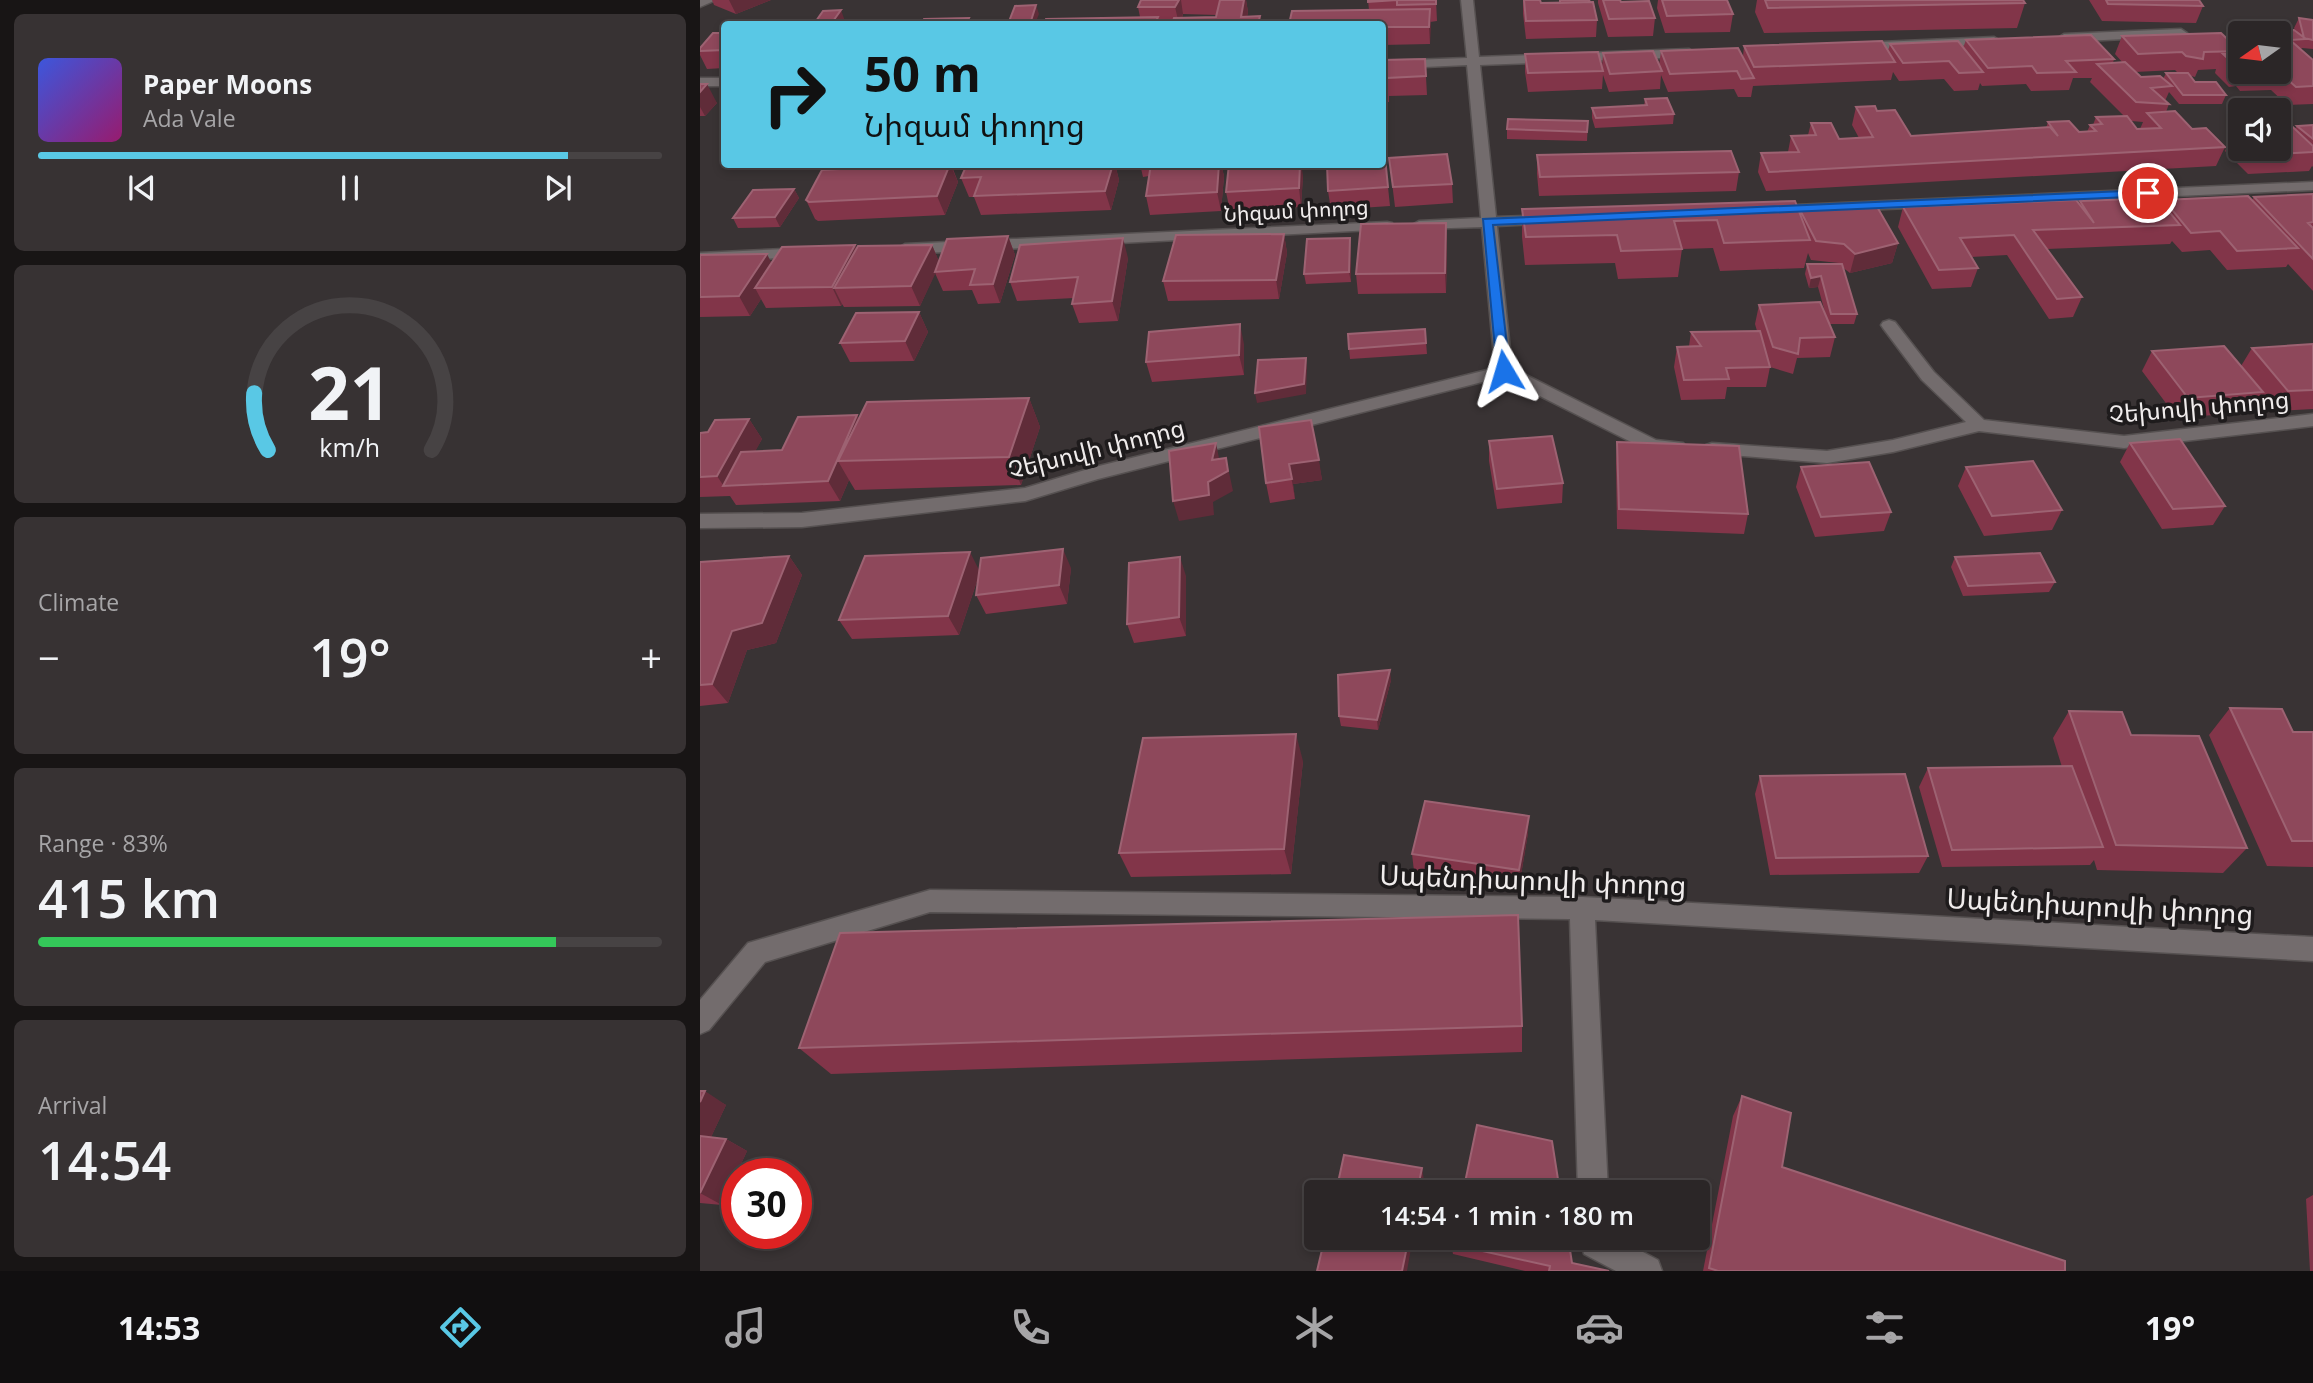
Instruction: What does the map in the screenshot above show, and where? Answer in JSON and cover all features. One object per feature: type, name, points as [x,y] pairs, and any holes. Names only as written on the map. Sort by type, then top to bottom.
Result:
[{"type":"street","points":[[700,4],[710,0]]},
{"type":"street","points":[[1467,0],[1471,62],[1504,371]]},
{"type":"street","points":[[2056,38],[2181,33]]},
{"type":"street","points":[[1847,47],[2014,40]]},
{"type":"street","points":[[1386,65],[1708,53]]},
{"type":"street","points":[[700,82],[721,82]]},
{"type":"street","points":[[1762,210],[2313,186]]},
{"type":"street","name":"Նիզամ փողոց","points":[[893,249],[1569,218]]},
{"type":"street","points":[[700,258],[824,252]]},
{"type":"street","points":[[1889,325],[1928,376],[1979,425]]},
{"type":"street","name":"Չեխովի փողոց","points":[[700,521],[802,520],[1025,494],[1095,473],[1504,371],[1653,446],[1827,457],[1893,446],[1979,425],[2124,442],[2313,420]]},
{"type":"street","name":"Սպենդիարովի փողոց","points":[[700,1021],[757,952],[930,901],[1582,908],[2313,949]]},
{"type":"street","points":[[1582,908],[1593,1180]]},
{"type":"street","points":[[1608,1250],[1647,1271]]},
{"type":"building","points":[[1141,0],[1179,0],[1175,7],[1138,7]]},
{"type":"building","points":[[1220,0],[1244,0],[1241,17],[1260,16],[1259,21],[1173,21],[1174,18],[1216,17]]},
{"type":"building","points":[[1397,0],[1436,0],[1436,4],[1397,5]]},
{"type":"building","points":[[1524,0],[1540,0],[1541,3],[1593,2],[1597,20],[1526,21]]},
{"type":"building","points":[[1560,0],[1589,0],[1590,2],[1560,3]]},
{"type":"building","points":[[1603,0],[1649,1],[1655,18],[1609,19]]},
{"type":"building","points":[[1662,0],[1727,0],[1733,14],[1667,16]]},
{"type":"building","points":[[1765,0],[2023,0],[2025,3],[1768,8]]},
{"type":"building","points":[[2106,0],[2199,0],[2203,6],[2108,4]]},
{"type":"building","points":[[1036,5],[1031,21],[1009,21],[1015,6]]},
{"type":"building","points":[[1430,9],[1429,27],[1386,27],[1386,21],[1290,21],[1292,11]]},
{"type":"building","points":[[841,10],[833,21],[816,21],[823,11]]},
{"type":"building","points":[[1158,17],[1156,21],[1045,21]]},
{"type":"building","points":[[969,18],[968,21],[923,21]]},
{"type":"building","points":[[2299,18],[2313,20],[2313,40],[2304,38]]},
{"type":"building","points":[[2291,30],[2294,30],[2306,39],[2291,40]]},
{"type":"building","points":[[713,33],[721,33],[721,50],[700,51]]},
{"type":"building","points":[[2221,33],[2228,40],[2228,51],[2204,52],[2203,59],[2186,56],[2182,52],[2138,54],[2122,36]]},
{"type":"building","points":[[2091,35],[2114,59],[2066,61],[2076,72],[2037,73],[2032,66],[1988,68],[1966,40]]},
{"type":"building","points":[[1882,41],[1895,62],[1754,67],[1744,46]]},
{"type":"building","points":[[1958,41],[1983,72],[1959,73],[1949,61],[1903,63],[1890,44]]},
{"type":"building","points":[[2291,41],[2313,60],[2313,86],[2296,87],[2291,83]]},
{"type":"building","points":[[1738,48],[1754,78],[1741,79],[1737,71],[1670,74],[1661,51]]},
{"type":"building","points":[[1653,51],[1662,71],[1610,74],[1603,53]]},
{"type":"building","points":[[1598,52],[1603,71],[1528,73],[1525,54]]},
{"type":"building","points":[[1425,59],[1426,76],[1387,78],[1386,84],[1386,60]]},
{"type":"building","points":[[2125,62],[2141,77],[2160,76],[2172,86],[2151,88],[2169,104],[2136,102],[2097,64]]},
{"type":"building","points":[[2166,73],[2188,73],[2195,82],[2216,82],[2226,95],[2183,95]]},
{"type":"building","points":[[1667,98],[1674,114],[1596,118],[1592,108],[1647,105],[1645,99]]},
{"type":"building","points":[[1875,106],[1877,111],[1895,110],[1911,136],[2050,127],[2058,136],[2048,122],[2069,121],[2079,132],[2096,131],[2090,125],[2102,124],[2096,117],[2127,116],[2137,129],[2161,128],[2147,113],[2175,111],[2192,129],[2206,128],[2225,147],[1769,172],[1761,153],[1799,152],[1791,136],[1816,135],[1811,123],[1831,123],[1839,139],[1873,137],[1856,107]]},
{"type":"building","points":[[1508,119],[1588,121],[1587,132],[1507,129]]},
{"type":"building","points":[[2291,125],[2313,146],[2313,152],[2291,153]]},
{"type":"building","points":[[2313,125],[2313,139],[2297,126]]},
{"type":"building","points":[[1731,151],[1739,172],[1540,177],[1537,155]]},
{"type":"building","points":[[1447,154],[1452,184],[1393,187],[1389,158]]},
{"type":"building","points":[[1386,167],[1388,187],[1328,191],[1327,168]]},
{"type":"building","points":[[948,168],[937,196],[809,202],[806,200],[822,170]]},
{"type":"building","points":[[965,168],[1112,168],[1105,191],[974,196],[981,177],[961,178]]},
{"type":"building","points":[[1150,168],[1219,168],[1217,192],[1146,196]]},
{"type":"building","points":[[1229,168],[1300,168],[1299,188],[1226,192]]},
{"type":"building","points":[[794,189],[775,217],[733,218],[753,190]]},
{"type":"building","points":[[2313,194],[2313,222],[2308,223],[2313,228],[2313,259],[2254,197]]},
{"type":"building","points":[[2248,196],[2298,248],[2237,251],[2220,231],[2191,233],[2164,200]]},
{"type":"building","points":[[2158,198],[2180,225],[2033,230],[2082,297],[2057,299],[2014,235],[1960,238],[1978,268],[1939,270],[1903,207],[2076,200],[2094,223],[2080,201]]},
{"type":"building","points":[[1795,201],[1810,240],[1724,243],[1717,220],[1674,221],[1682,249],[1621,251],[1617,235],[1526,237],[1522,209]]},
{"type":"building","points":[[1876,205],[1898,243],[1855,254],[1844,244],[1816,241],[1800,210]]},
{"type":"building","points":[[1446,223],[1445,273],[1356,274],[1361,224]]},
{"type":"building","points":[[1284,234],[1276,280],[1163,281],[1176,235]]},
{"type":"building","points":[[1008,236],[993,284],[970,285],[975,269],[935,272],[947,239]]},
{"type":"building","points":[[1123,238],[1112,301],[1072,304],[1078,277],[1010,282],[1020,245]]},
{"type":"building","points":[[1350,238],[1349,272],[1304,274],[1307,239]]},
{"type":"building","points":[[855,245],[832,287],[755,288],[782,247]]},
{"type":"building","points":[[932,245],[911,286],[834,288],[858,246]]},
{"type":"building","points":[[767,254],[739,296],[700,297],[700,255]]},
{"type":"building","points":[[1807,264],[1842,264],[1857,314],[1831,314],[1821,276],[1811,278]]},
{"type":"building","points":[[1820,302],[1835,337],[1800,338],[1798,354],[1773,347],[1759,305]]},
{"type":"building","points":[[919,312],[905,341],[840,343],[856,313]]},
{"type":"building","points":[[1240,324],[1239,355],[1146,362],[1149,332]]},
{"type":"building","points":[[1425,329],[1426,343],[1349,349],[1348,334]]},
{"type":"building","points":[[1760,331],[1770,367],[1726,368],[1729,379],[1684,380],[1677,347],[1701,346],[1691,332]]},
{"type":"building","points":[[2313,344],[2313,390],[2288,391],[2252,348]]},
{"type":"building","points":[[2224,346],[2263,392],[2188,398],[2152,351]]},
{"type":"building","points":[[1306,358],[1304,384],[1255,393],[1258,360]]},
{"type":"building","points":[[1029,398],[1009,457],[838,461],[867,402]]},
{"type":"building","points":[[857,415],[828,481],[723,486],[741,452],[782,450],[798,417]]},
{"type":"building","points":[[749,419],[717,476],[700,477],[700,433],[708,432],[715,420]]},
{"type":"building","points":[[1311,420],[1319,460],[1289,464],[1292,479],[1266,483],[1259,427]]},
{"type":"building","points":[[1552,436],[1563,483],[1497,489],[1489,441]]},
{"type":"building","points":[[2180,439],[2225,506],[2173,509],[2130,443]]},
{"type":"building","points":[[1617,442],[1739,446],[1748,514],[1619,509]]},
{"type":"building","points":[[1216,443],[1212,460],[1226,458],[1228,471],[1208,482],[1209,495],[1173,501],[1169,451]]},
{"type":"building","points":[[2033,461],[2062,510],[1992,516],[1966,467]]},
{"type":"building","points":[[1869,462],[1891,512],[1821,517],[1801,467]]},
{"type":"building","points":[[1063,549],[1059,585],[976,595],[981,558]]},
{"type":"building","points":[[970,552],[948,616],[839,620],[865,556]]},
{"type":"building","points":[[2040,553],[2055,582],[1968,586],[1955,557]]},
{"type":"building","points":[[789,556],[762,623],[732,631],[712,684],[700,685],[700,562]]},
{"type":"building","points":[[1180,557],[1179,617],[1127,624],[1129,563]]},
{"type":"building","points":[[1390,670],[1377,720],[1339,716],[1338,675]]},
{"type":"building","points":[[2230,708],[2282,709],[2293,732],[2313,732],[2313,841],[2292,841]]},
{"type":"building","points":[[2069,711],[2122,712],[2131,735],[2199,736],[2247,848],[2116,845]]},
{"type":"building","points":[[1296,734],[1284,849],[1119,853],[1143,738]]},
{"type":"building","points":[[2072,766],[2103,847],[1952,850],[1928,768]]},
{"type":"building","points":[[1905,774],[1928,856],[1776,858],[1760,776]]},
{"type":"building","points":[[1425,801],[1529,816],[1519,870],[1412,854]]},
{"type":"building","points":[[1518,915],[1522,1026],[799,1048],[840,933]]},
{"type":"building","points":[[1742,1096],[1791,1113],[1782,1167],[2065,1261],[2065,1271],[1718,1271],[1709,1268]]},
{"type":"building","points":[[1477,1125],[1552,1141],[1558,1180],[1466,1180]]},
{"type":"building","points":[[700,1136],[726,1139],[700,1193]]},
{"type":"building","points":[[1344,1155],[1422,1168],[1420,1180],[1339,1180]]},
{"type":"building","points":[[1322,1250],[1406,1250],[1402,1271],[1317,1271]]},
{"type":"building","points":[[1478,1250],[1570,1250],[1572,1263],[1609,1271],[1549,1271],[1550,1266]]},
{"type":"route","points":[[1504,371],[1487,222],[2148,193]]}]
